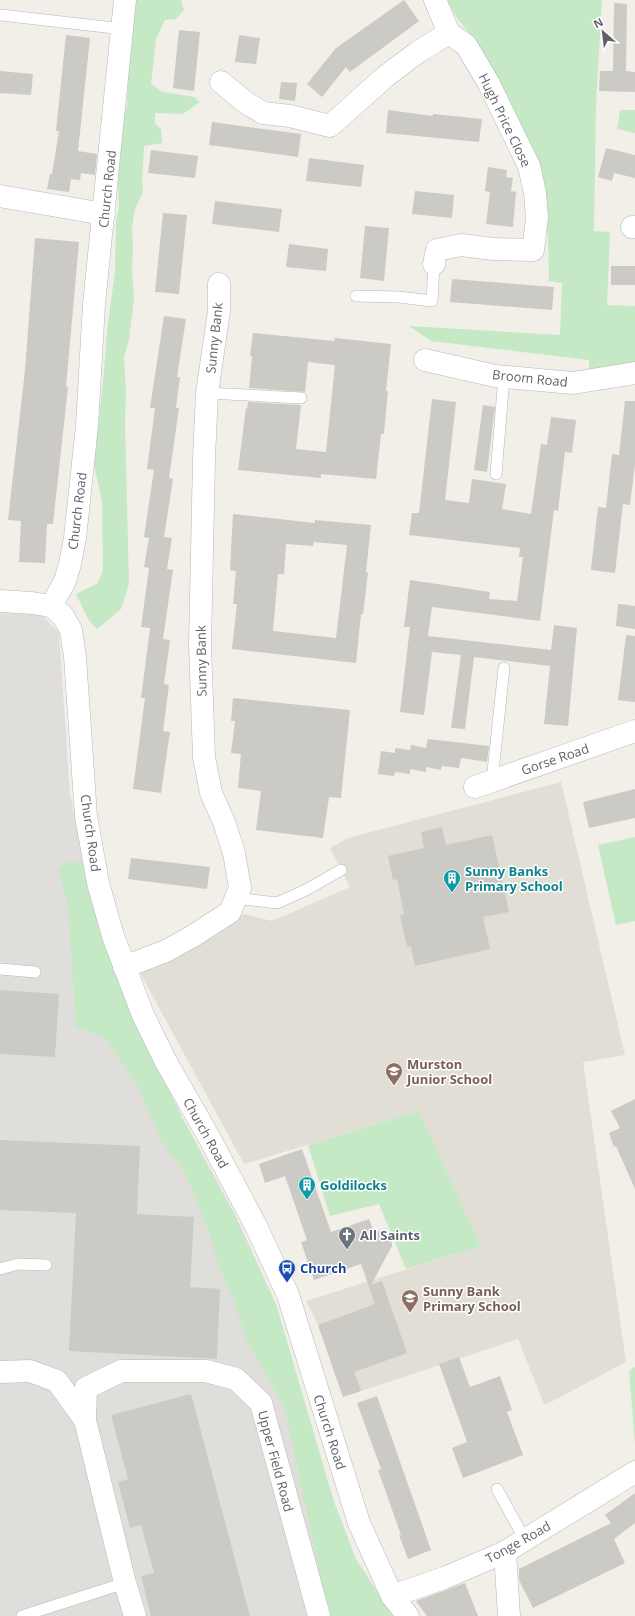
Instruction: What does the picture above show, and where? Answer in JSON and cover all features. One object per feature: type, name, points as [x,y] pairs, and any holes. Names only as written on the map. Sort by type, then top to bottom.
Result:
[{"type":"street","name":"Church Road","points":[[126,0],[94,304],[87,426],[75,538],[65,581],[51,606],[63,616],[71,630],[74,643],[86,816],[98,883],[124,967],[143,1014],[165,1060],[210,1139],[256,1226],[288,1295],[359,1523],[392,1596],[408,1616]]},
{"type":"street","points":[[221,82],[245,102],[263,113],[290,116],[330,126],[386,76],[418,52],[449,33],[435,0]]},
{"type":"street","name":"Hugh Price Close","points":[[434,264],[437,250],[461,245],[493,249],[533,250],[537,218],[535,193],[529,166],[488,82],[466,45],[449,33]]},
{"type":"street","points":[[0,196],[104,214]]},
{"type":"street","name":"Sunny Bank","points":[[124,967],[166,951],[193,936],[230,912],[240,888],[234,853],[224,822],[211,793],[204,757],[200,645],[207,393],[218,311],[218,284]]},
{"type":"street","name":"Broom Road","points":[[425,360],[495,376],[573,383],[635,373]]},
{"type":"street","points":[[0,601],[51,606]]},
{"type":"street","name":"Gorse Road","points":[[484,784],[635,732]]},
{"type":"street","name":"Upper Field Road","points":[[135,1616],[125,1583],[85,1420],[86,1388],[121,1371],[206,1370],[236,1379],[261,1403],[318,1616]]},
{"type":"street","name":"Upper Field Road","points":[[0,1372],[30,1371],[57,1381],[85,1420]]},
{"type":"street","name":"Tonge Road","points":[[392,1596],[444,1578],[505,1552],[635,1472]]},
{"type":"street","points":[[505,1552],[509,1616]]},
{"type":"lane","points":[[1,15],[123,29]]},
{"type":"lane","points":[[356,296],[399,297],[432,301],[434,264]]},
{"type":"lane","points":[[496,474],[504,377]]},
{"type":"lane","points":[[207,393],[301,398]]},
{"type":"lane","points":[[484,784],[504,668]]},
{"type":"lane","points":[[236,898],[277,903],[306,890],[342,870]]},
{"type":"lane","points":[[0,969],[35,972]]},
{"type":"lane","points":[[0,1269],[18,1264],[46,1265]]},
{"type":"lane","points":[[496,1489],[525,1540]]},
{"type":"lane","points":[[22,1616],[125,1583]]},
{"type":"shaded area","points":[[0,613],[40,614],[59,632],[70,794],[85,863],[145,1042],[183,1119],[236,1216],[277,1307],[328,1616],[0,1616]]},
{"type":"shaded area","name":"Murston Junior School","points":[[561,782],[625,1055],[583,1062],[626,1362],[549,1403],[544,1404],[518,1339],[343,1397],[318,1325],[306,1301],[481,1246],[419,1111],[244,1164],[138,969],[244,914],[272,921],[350,887],[330,848],[348,838]]},
{"type":"green space","points":[[136,0],[181,0],[184,10],[176,19],[165,20],[156,39],[151,84],[163,92],[194,97],[200,102],[183,114],[155,113],[155,124],[161,129],[162,143],[144,146],[142,181],[143,192],[135,209],[132,227],[134,300],[129,339],[124,358],[126,392],[125,423],[129,584],[121,609],[97,629],[88,619],[76,594],[98,583],[103,569],[102,501],[94,465],[107,331],[115,272],[116,220],[119,207],[118,184],[121,127],[127,106],[130,31]]},
{"type":"green space","points":[[447,0],[602,0],[596,104],[594,231],[610,232],[607,305],[635,306],[635,363],[589,372],[589,360],[431,341],[409,326],[560,335],[562,283],[549,281],[548,238],[542,184],[476,41],[457,18]]},
{"type":"green space","points":[[620,110],[635,110],[635,133],[617,129]]},
{"type":"green space","points":[[635,837],[635,921],[616,925],[598,845]]},
{"type":"green space","points":[[66,862],[85,863],[145,1042],[183,1119],[239,1224],[277,1307],[334,1502],[356,1559],[393,1616],[326,1616],[318,1564],[285,1410],[246,1339],[233,1298],[218,1263],[210,1235],[185,1173],[161,1141],[140,1090],[105,1038],[76,1027],[68,906],[58,870]]},
{"type":"green space","points":[[419,1111],[481,1246],[406,1269],[379,1204],[330,1216],[308,1145]]},
{"type":"green space","points":[[635,1367],[635,1444],[629,1371]]},
{"type":"building","points":[[404,0],[419,21],[350,72],[346,67],[322,97],[307,84],[336,48]]},
{"type":"building","points":[[614,3],[627,4],[626,71],[635,72],[635,92],[599,91],[600,71],[613,71]]},
{"type":"building","points":[[179,30],[200,32],[194,91],[173,88]]},
{"type":"building","points":[[66,35],[90,38],[78,151],[97,154],[95,175],[81,173],[80,180],[71,179],[69,192],[47,189],[50,174],[52,174],[59,131],[56,131]]},
{"type":"building","points":[[239,35],[260,38],[256,64],[235,62]]},
{"type":"building","points":[[0,71],[33,74],[31,95],[0,93]]},
{"type":"building","points":[[281,82],[297,83],[295,101],[279,99]]},
{"type":"building","points":[[388,110],[433,116],[433,114],[482,119],[479,142],[386,133]]},
{"type":"building","points":[[212,122],[301,134],[298,157],[209,145]]},
{"type":"building","points":[[606,148],[635,155],[635,178],[614,173],[612,181],[598,177]]},
{"type":"building","points":[[151,150],[198,156],[195,178],[148,173]]},
{"type":"building","points":[[309,158],[364,165],[361,187],[306,181]]},
{"type":"building","points":[[488,167],[507,170],[506,177],[513,178],[511,191],[516,192],[513,227],[486,224],[490,192],[485,191]]},
{"type":"building","points":[[415,191],[454,195],[452,218],[412,214]]},
{"type":"building","points":[[215,201],[282,209],[279,232],[212,224]]},
{"type":"building","points":[[163,213],[187,215],[179,294],[155,292]]},
{"type":"building","points":[[365,226],[389,228],[384,281],[360,278]]},
{"type":"building","points":[[35,238],[79,242],[66,387],[68,387],[53,524],[47,524],[45,563],[19,562],[21,521],[8,520],[25,370]]},
{"type":"building","points":[[289,244],[328,249],[326,271],[286,267]]},
{"type":"building","points":[[611,266],[635,266],[635,285],[611,285]]},
{"type":"building","points":[[452,279],[554,287],[552,310],[450,302]]},
{"type":"building","points":[[164,316],[186,319],[177,377],[180,377],[176,408],[179,408],[169,478],[173,479],[164,537],[172,538],[167,569],[173,570],[163,639],[170,640],[164,684],[169,685],[163,731],[170,732],[161,793],[133,789],[145,698],[141,698],[150,628],[141,627],[149,568],[144,567],[149,538],[144,537],[154,470],[147,469],[155,408],[150,408]]},
{"type":"building","points":[[253,333],[334,341],[335,338],[391,344],[386,391],[388,391],[384,434],[381,434],[376,479],[321,474],[321,478],[238,470],[248,402],[301,405],[296,449],[326,452],[335,365],[308,362],[305,392],[249,388],[252,356],[250,356]]},
{"type":"building","points":[[432,399],[456,402],[445,500],[469,503],[472,479],[506,484],[502,509],[531,514],[541,444],[547,445],[551,417],[576,420],[572,453],[565,452],[558,511],[554,510],[540,621],[432,607],[428,636],[551,650],[554,625],[577,628],[568,726],[544,724],[550,666],[474,657],[465,729],[451,728],[461,655],[432,652],[424,715],[400,712],[410,627],[404,627],[410,580],[490,592],[489,599],[517,601],[523,557],[519,557],[520,548],[409,535],[412,513],[419,513]]},
{"type":"building","points":[[625,401],[635,401],[635,465],[630,505],[623,504],[615,573],[591,570],[598,507],[606,508],[612,454],[619,455]]},
{"type":"building","points":[[483,405],[495,407],[487,472],[474,470]]},
{"type":"building","points":[[233,514],[315,523],[315,520],[371,525],[366,572],[368,573],[363,614],[361,614],[356,663],[232,649],[237,604],[233,604],[236,571],[230,570]],"holes":[[[314,542],[347,545],[336,638],[273,631],[278,574],[284,574],[286,544],[313,546]]]},
{"type":"building","points":[[618,604],[635,606],[635,629],[616,626]]},
{"type":"building","points":[[626,635],[635,636],[635,702],[618,700]]},
{"type":"building","points":[[233,698],[350,710],[341,798],[329,797],[323,838],[256,830],[261,791],[238,788],[241,754],[231,753],[235,721],[231,721]]},
{"type":"building","points":[[428,739],[489,746],[487,762],[461,758],[459,768],[442,766],[441,770],[426,767],[426,772],[410,769],[410,774],[395,772],[394,776],[378,774],[381,751],[395,753],[395,748],[410,750],[411,745],[426,748]]},
{"type":"building","points":[[635,789],[635,818],[589,828],[583,802]]},
{"type":"building","name":"Sunny Banks Primary School","points":[[442,827],[446,845],[492,835],[509,912],[483,917],[490,949],[415,966],[411,947],[407,947],[400,915],[404,914],[397,879],[393,880],[388,856],[424,848],[421,832]]},
{"type":"building","points":[[131,858],[210,867],[207,889],[128,879]]},
{"type":"building","points":[[0,990],[59,994],[55,1057],[0,1054]]},
{"type":"building","points":[[635,1099],[635,1189],[616,1146],[614,1147],[609,1133],[620,1128],[611,1111]]},
{"type":"building","points":[[0,1140],[140,1146],[137,1214],[194,1217],[190,1287],[220,1289],[217,1359],[69,1351],[76,1213],[0,1210]]},
{"type":"building","points":[[302,1149],[331,1232],[369,1219],[373,1229],[389,1235],[392,1246],[371,1285],[382,1281],[407,1353],[354,1372],[361,1391],[343,1397],[318,1325],[375,1304],[361,1264],[314,1280],[301,1242],[307,1240],[285,1176],[265,1183],[259,1164]]},
{"type":"building","points":[[459,1357],[470,1387],[500,1376],[512,1410],[507,1412],[523,1455],[463,1478],[452,1448],[467,1442],[439,1364]]},
{"type":"building","points":[[191,1394],[250,1616],[151,1616],[141,1576],[154,1573],[141,1525],[130,1528],[118,1482],[128,1479],[111,1415]]},
{"type":"building","points":[[377,1396],[431,1550],[408,1559],[378,1470],[381,1469],[357,1403]]},
{"type":"building","points":[[635,1493],[635,1523],[614,1539],[625,1563],[533,1608],[519,1580],[519,1569],[611,1523],[605,1515]]},
{"type":"building","points":[[465,1583],[478,1616],[427,1616],[416,1601]]},
{"type":"place","name":"Sunny Banks Primary School","points":[[452,893]]},
{"type":"place","name":"Murston Junior School","points":[[394,1086]]},
{"type":"place","name":"Goldilocks","points":[[307,1200]]},
{"type":"place","name":"All Saints","points":[[347,1250]]},
{"type":"place","name":"Church","points":[[287,1283]]},
{"type":"place","name":"Sunny Bank Primary School","points":[[410,1313]]}]
